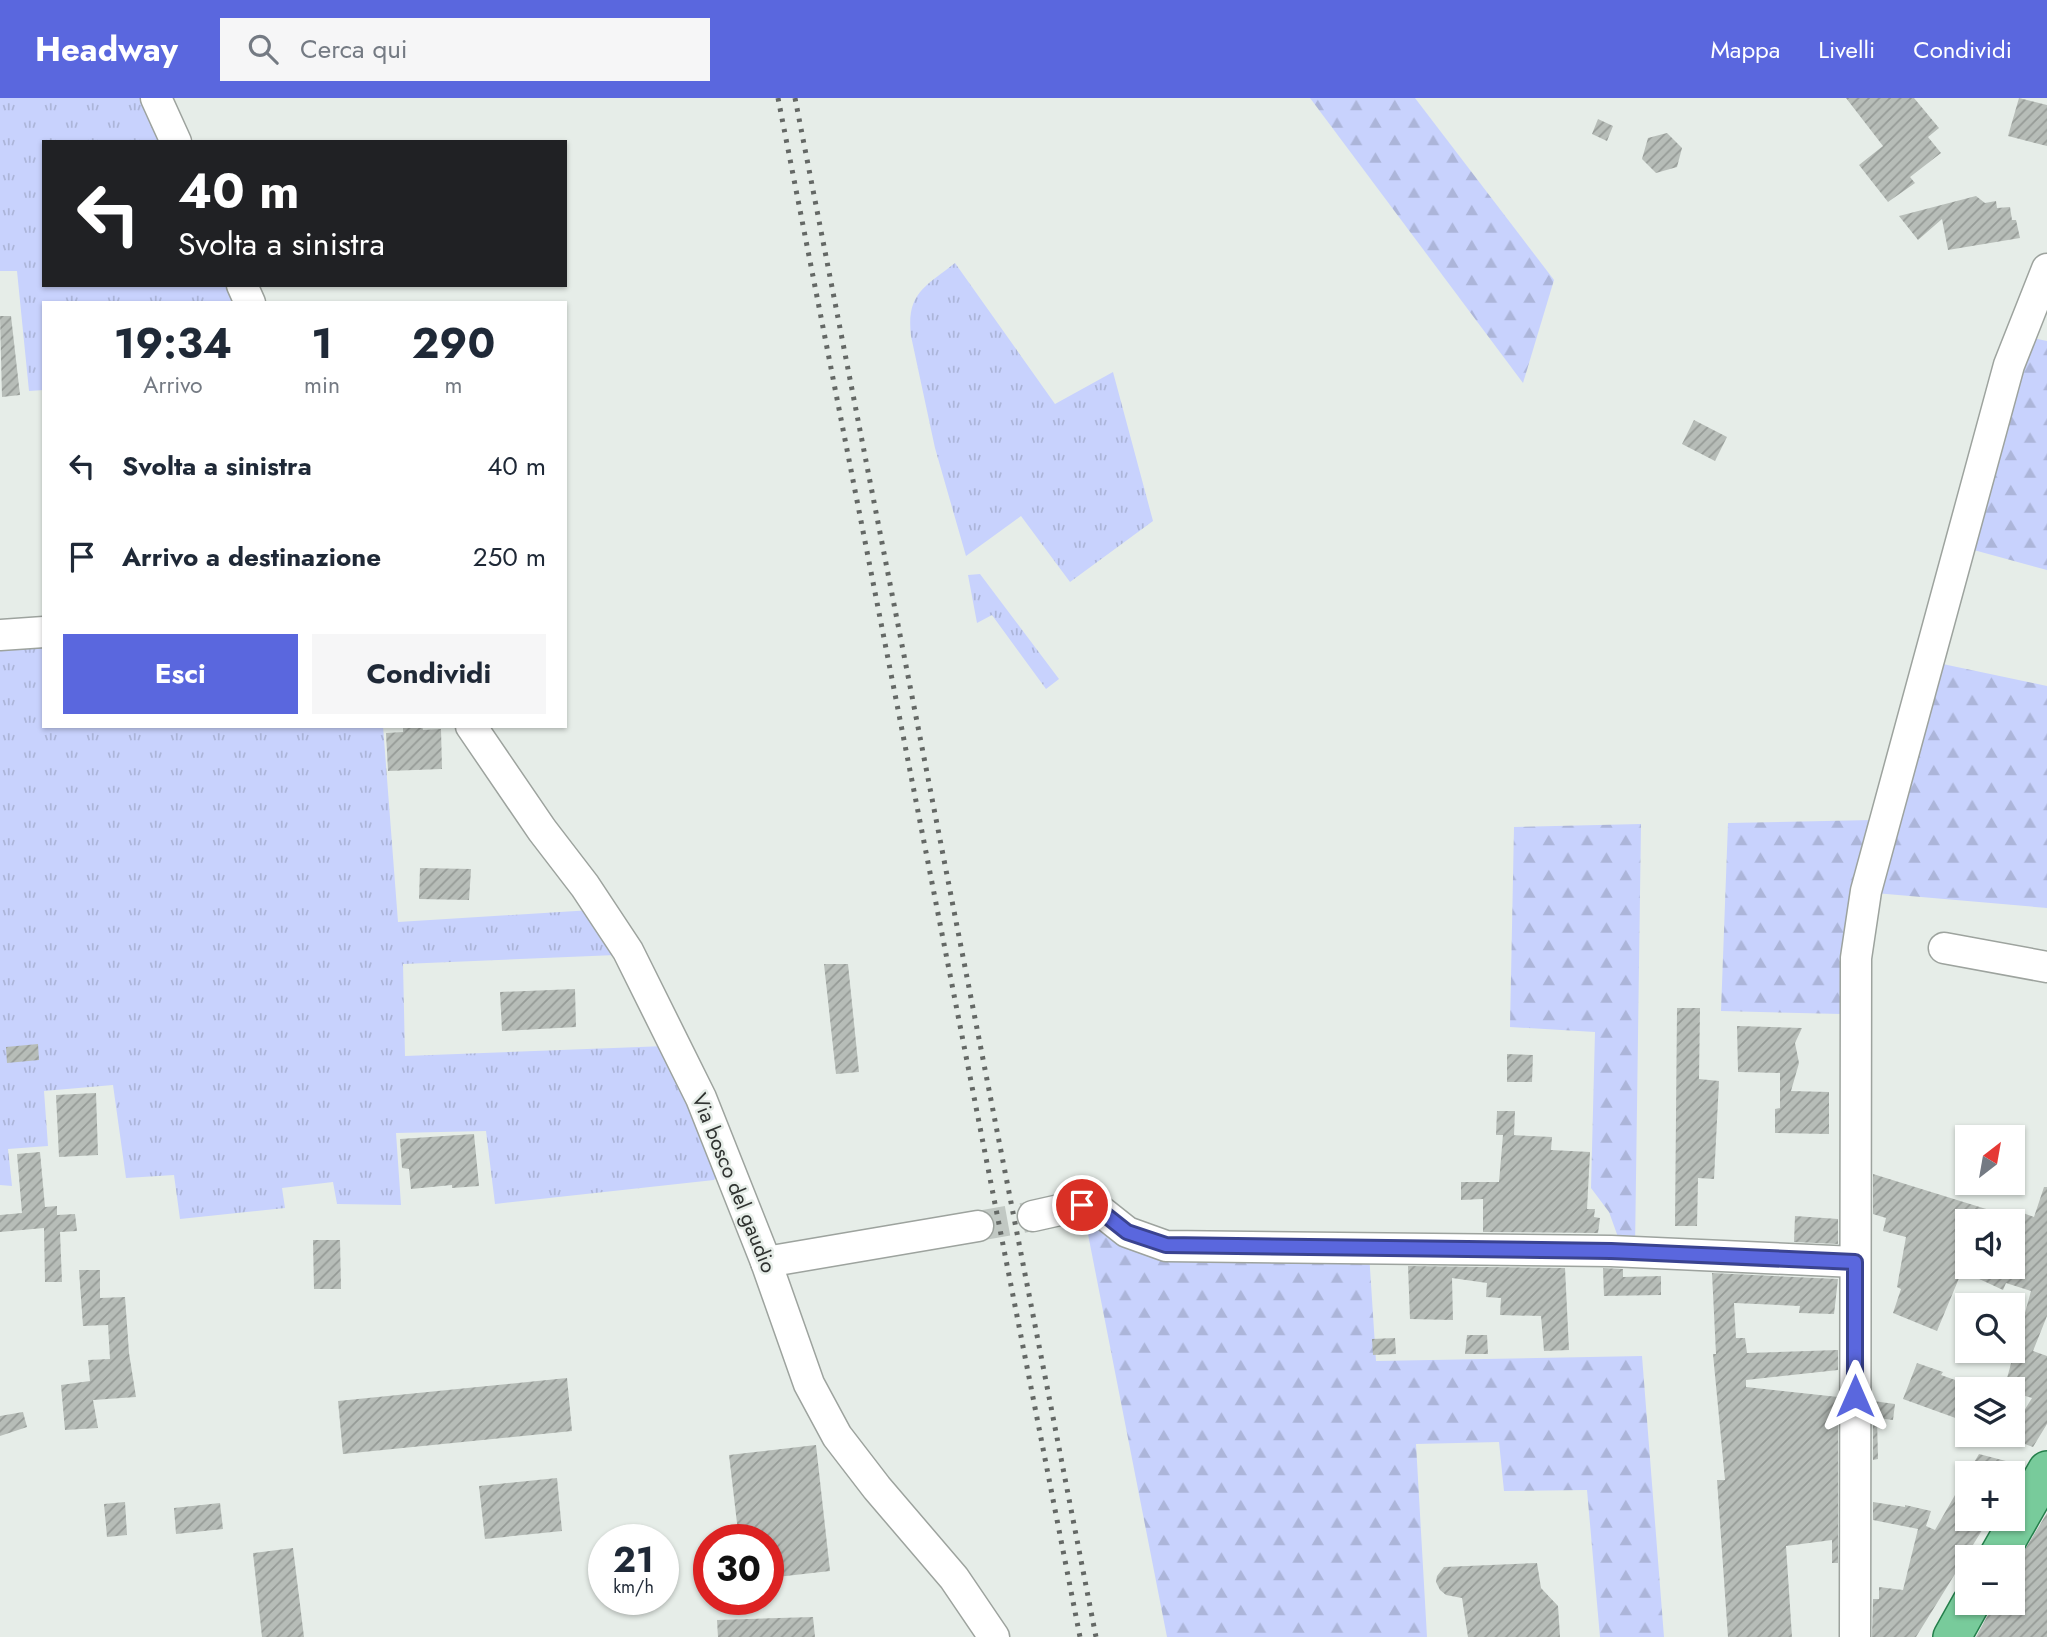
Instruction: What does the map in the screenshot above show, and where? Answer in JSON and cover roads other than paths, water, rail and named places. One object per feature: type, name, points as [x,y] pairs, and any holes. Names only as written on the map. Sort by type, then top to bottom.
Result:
[{"type":"main road","points":[[2004,1545],[2047,1470]]},
{"type":"main road","points":[[1952,1637],[1964,1615]]},
{"type":"street","points":[[156,98],[175,140]]},
{"type":"street","points":[[1855,1637],[1856,958],[1866,891],[2009,365],[2035,334],[2047,270]]},
{"type":"street","points":[[0,635],[42,632]]},
{"type":"street","name":"Via bosco del gaudio","points":[[472,728],[628,951],[701,1097],[766,1262],[809,1384],[837,1436],[877,1488],[954,1578],[994,1637]]},
{"type":"street","points":[[1944,948],[2047,967]]},
{"type":"street","points":[[1033,1216],[1082,1205],[1098,1209],[1127,1232],[1166,1245],[1611,1251],[1855,1262]]},
{"type":"street","points":[[766,1262],[978,1226]]},
{"type":"tunnel","points":[[978,1226],[1033,1216]]},
{"type":"railway","points":[[778,98],[1080,1637]]},
{"type":"railway","points":[[795,98],[1096,1637]]}]
